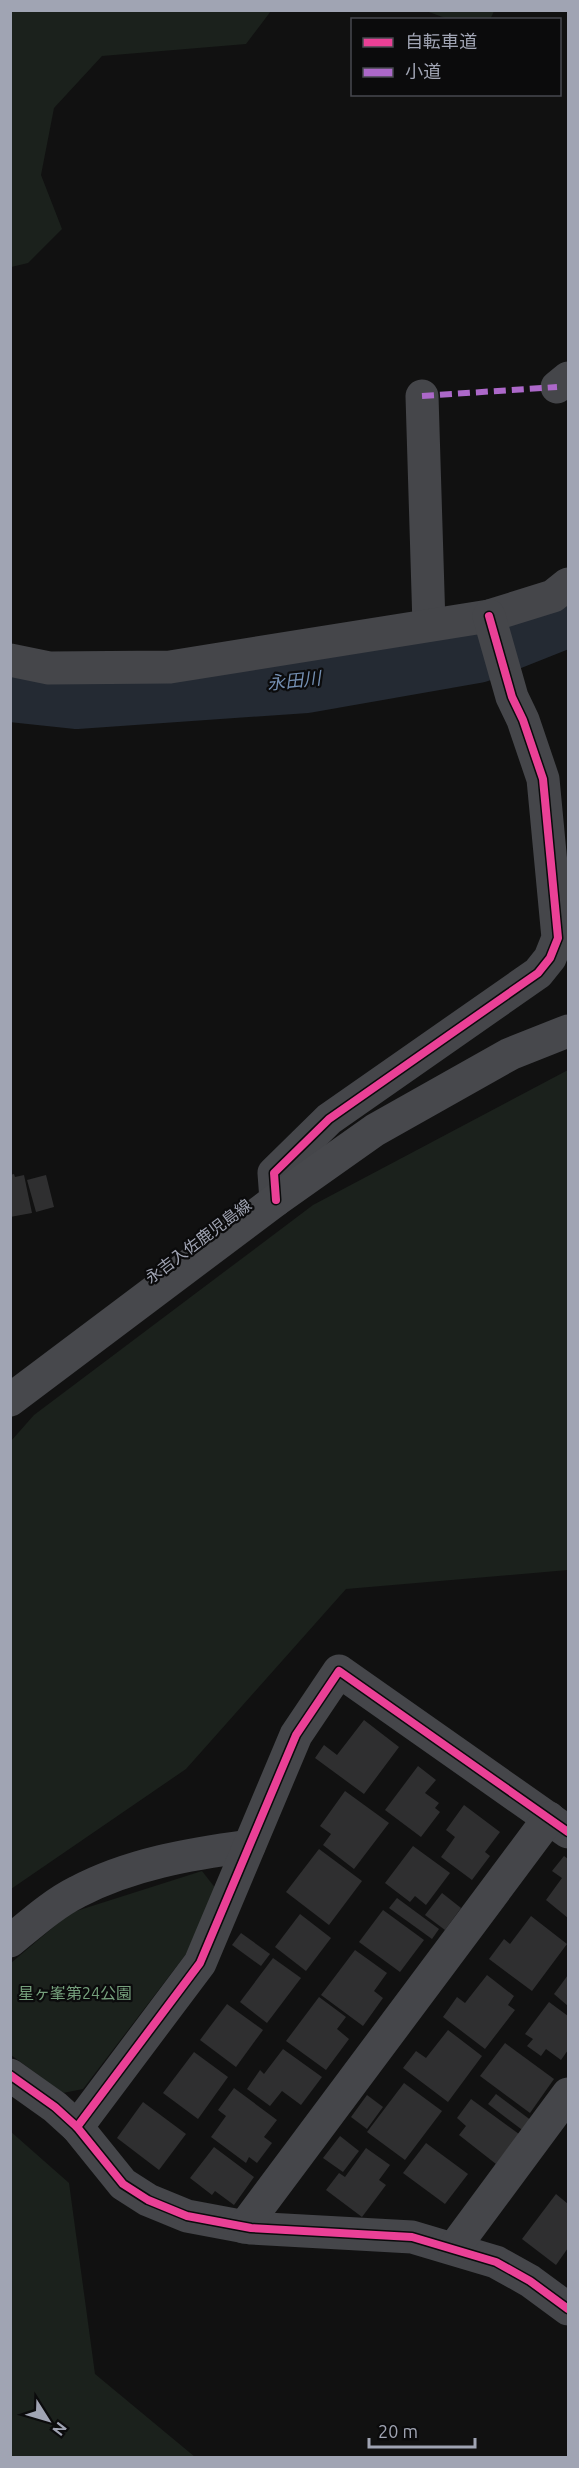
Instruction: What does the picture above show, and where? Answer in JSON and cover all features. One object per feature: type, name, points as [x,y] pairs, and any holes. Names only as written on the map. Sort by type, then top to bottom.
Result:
[{"type":"main road","name":"永吉入佐鹿児島線","points":[[10,1400],[276,1200],[375,1130],[510,1054],[568,1031]]},
{"type":"street","points":[[422,396],[429,625]]},
{"type":"street","points":[[10,660],[49,669],[171,667],[429,625],[491,622],[554,596],[568,584]]},
{"type":"street","points":[[276,1200],[274,1173],[329,1119],[538,973],[550,958],[558,938],[543,779],[524,720],[512,697],[491,622]]},
{"type":"street","points":[[77,2127],[200,1963],[296,1735],[339,1671],[559,1825],[244,2227]]},
{"type":"street","points":[[10,1941],[76,1892],[107,1879],[180,1856],[249,1846]]},
{"type":"street","points":[[10,2075],[55,2107],[77,2127],[123,2184],[148,2200],[187,2216],[244,2227],[412,2237],[496,2262],[530,2281],[568,2309]]},
{"type":"street","points":[[454,2248],[568,2094]]},
{"type":"green space","points":[[10,11],[271,11],[246,44],[102,56],[54,108],[41,175],[62,229],[28,263],[11,267]]},
{"type":"green space","points":[[426,11],[494,11],[491,18],[445,18]]},
{"type":"green space","points":[[568,1070],[568,1570],[346,1589],[186,1769],[11,1889],[11,1441],[34,1415],[313,1205]]},
{"type":"green space","name":"星ヶ峯第24公園","points":[[202,1871],[216,1889],[186,1954],[83,2089],[63,2093],[11,2055],[11,1963],[70,1913]]},
{"type":"green space","points":[[10,2131],[69,2183],[95,2374],[195,2457],[11,2457]]},
{"type":"building","points":[[14,1174],[15,1177],[24,1175],[32,1213],[10,1217],[10,1175]]},
{"type":"building","points":[[46,1175],[54,1207],[36,1212],[27,1180]]},
{"type":"building","points":[[364,1720],[399,1747],[364,1794],[315,1758],[324,1745],[337,1755]]},
{"type":"building","points":[[418,1766],[436,1780],[425,1793],[439,1803],[435,1808],[440,1812],[421,1837],[385,1810]]},
{"type":"building","points":[[345,1791],[389,1823],[354,1869],[323,1845],[331,1834],[320,1826]]},
{"type":"building","points":[[464,1805],[500,1832],[485,1852],[490,1856],[472,1880],[441,1857],[455,1837],[446,1830]]},
{"type":"building","points":[[413,1846],[450,1873],[426,1905],[415,1896],[410,1902],[385,1883]]},
{"type":"building","points":[[319,1849],[362,1881],[329,1925],[286,1892]]},
{"type":"building","points":[[564,1856],[568,1859],[568,1918],[546,1900],[562,1878],[552,1871]]},
{"type":"building","points":[[442,1893],[461,1908],[445,1930],[425,1915]]},
{"type":"building","points":[[397,1898],[439,1929],[432,1939],[389,1908]]},
{"type":"building","points":[[383,1910],[424,1940],[400,1972],[359,1942]]},
{"type":"building","points":[[300,1914],[331,1938],[306,1971],[275,1947]]},
{"type":"building","points":[[531,1916],[567,1944],[532,1991],[489,1959],[504,1939],[510,1944]]},
{"type":"building","points":[[241,1933],[270,1954],[261,1966],[232,1945]]},
{"type":"building","points":[[355,1950],[387,1973],[374,1991],[383,1998],[363,2026],[321,1995]]},
{"type":"building","points":[[273,1958],[301,1978],[267,2023],[240,2002]]},
{"type":"building","points":[[487,1975],[514,1996],[508,2005],[515,2010],[485,2049],[443,2017],[457,1997],[465,2003]]},
{"type":"building","points":[[568,1975],[568,2006],[554,1994]]},
{"type":"building","points":[[319,1997],[346,2017],[337,2029],[349,2039],[326,2070],[286,2041]]},
{"type":"building","points":[[549,2002],[568,2016],[568,2050],[561,2060],[546,2049],[541,2056],[527,2046],[533,2039],[525,2034]]},
{"type":"building","points":[[227,2004],[263,2030],[236,2067],[200,2040]]},
{"type":"building","points":[[448,2030],[482,2056],[448,2102],[403,2068],[416,2051],[426,2058]]},
{"type":"building","points":[[505,2043],[554,2079],[530,2113],[480,2076]]},
{"type":"building","points":[[283,2049],[322,2077],[301,2105],[282,2091],[270,2106],[247,2089],[260,2070],[264,2074]]},
{"type":"building","points":[[194,2052],[228,2077],[198,2119],[163,2093]]},
{"type":"building","points":[[404,2083],[442,2111],[405,2160],[367,2132]]},
{"type":"building","points":[[234,2088],[277,2120],[264,2137],[272,2143],[257,2163],[249,2157],[246,2163],[211,2137],[226,2116],[218,2110]]},
{"type":"building","points":[[496,2094],[532,2121],[525,2132],[488,2104]]},
{"type":"building","points":[[367,2095],[383,2107],[367,2129],[351,2117]]},
{"type":"building","points":[[471,2099],[519,2134],[496,2164],[459,2135],[466,2126],[457,2118]]},
{"type":"building","points":[[143,2102],[186,2134],[159,2170],[117,2138]]},
{"type":"building","points":[[340,2136],[359,2151],[343,2172],[323,2158]]},
{"type":"building","points":[[426,2143],[468,2174],[445,2204],[403,2173]]},
{"type":"building","points":[[214,2147],[254,2177],[234,2205],[215,2191],[212,2195],[190,2178]]},
{"type":"building","points":[[366,2148],[390,2165],[379,2180],[386,2185],[362,2217],[326,2190],[339,2173],[345,2177]]},
{"type":"building","points":[[556,2194],[568,2204],[568,2248],[556,2265],[522,2239]]},
{"type":"waterway","name":"永田川","points":[[10,690],[76,697],[306,681],[477,651],[568,615]]},
{"type":"marked path","points":[[422,396],[557,387]]},
{"type":"cycle path","points":[[276,1200],[274,1173],[329,1119],[538,973],[550,958],[558,938],[543,779],[523,720],[512,697],[489,616]]},
{"type":"cycle path","points":[[77,2127],[200,1963],[296,1735],[339,1671],[568,1832]]},
{"type":"cycle path","points":[[10,2075],[55,2107],[77,2127],[123,2184],[148,2200],[187,2216],[251,2228],[412,2237],[496,2262],[530,2281],[568,2309]]}]
